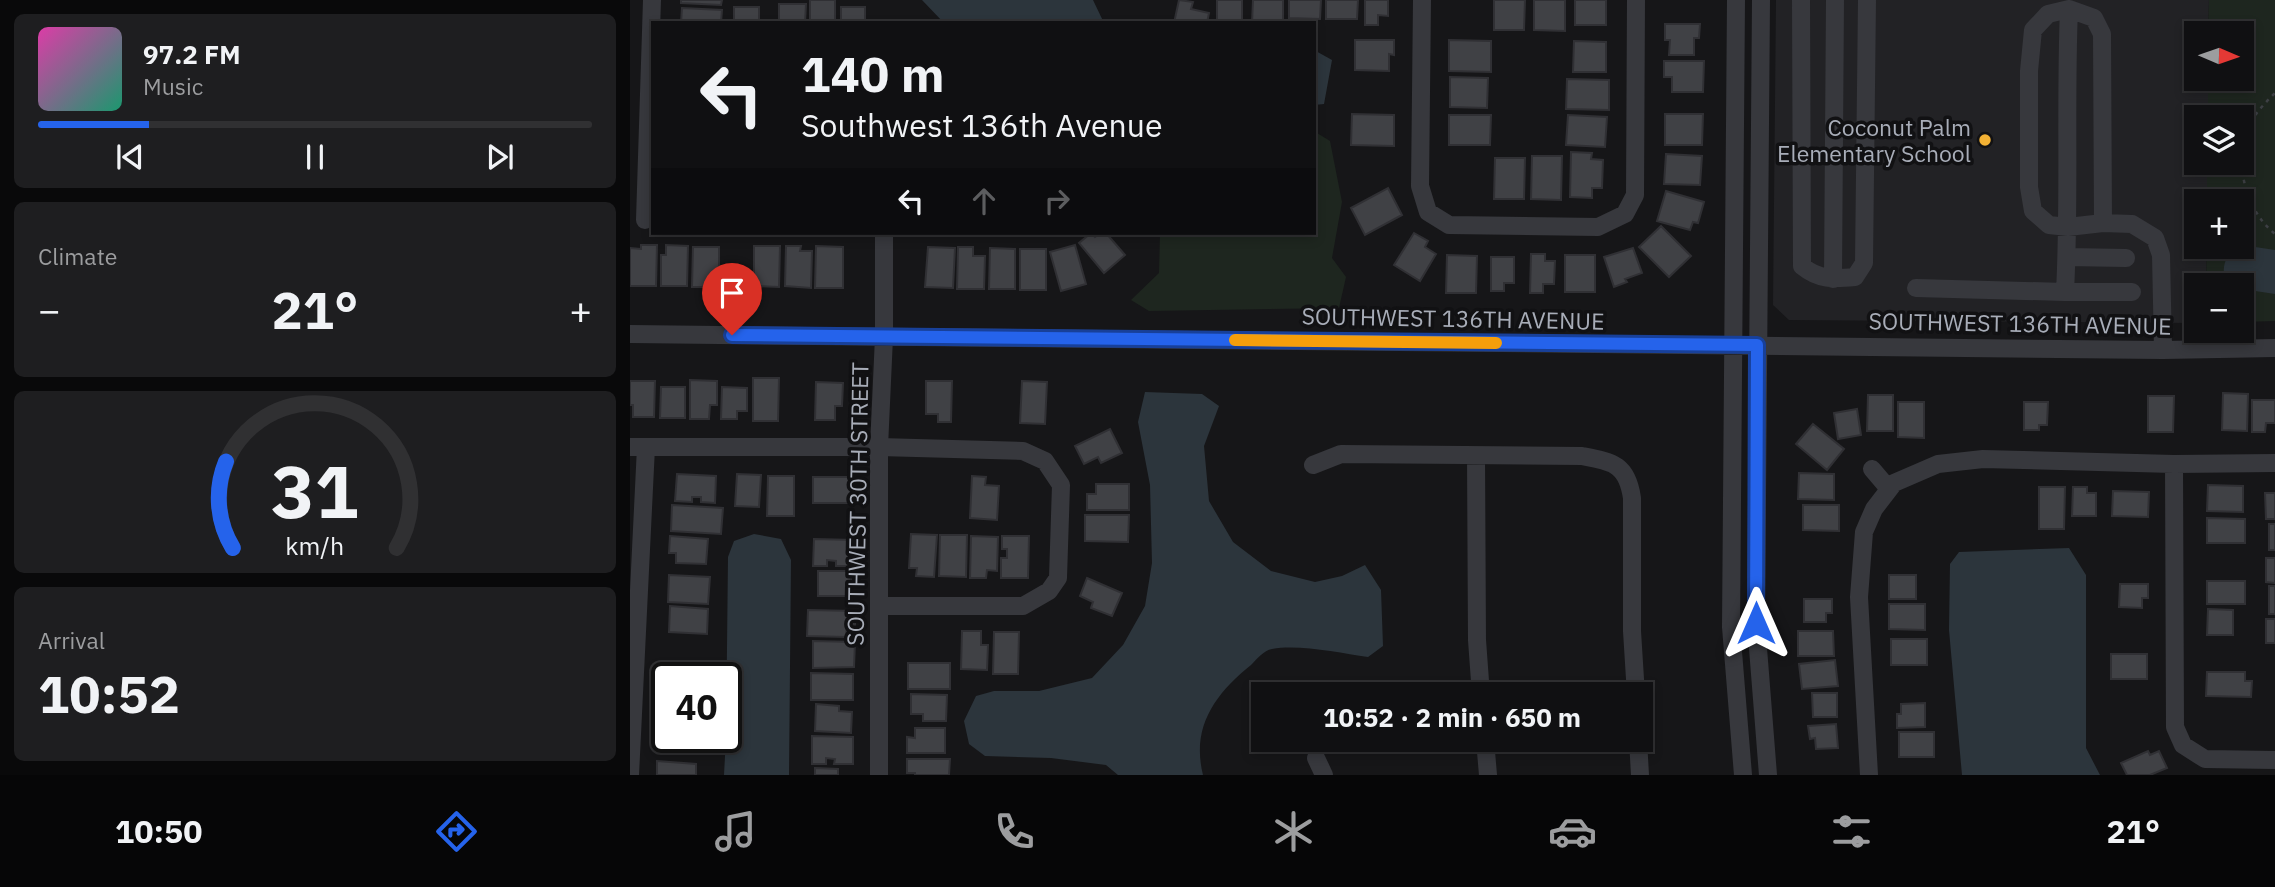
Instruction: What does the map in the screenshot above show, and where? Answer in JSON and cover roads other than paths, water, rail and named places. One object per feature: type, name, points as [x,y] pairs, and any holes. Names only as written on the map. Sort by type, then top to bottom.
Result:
[{"type":"street","points":[[652,0],[652,21]]},
{"type":"street","points":[[1422,0],[1420,186],[1428,212],[1449,225],[1598,227],[1625,214],[1635,195],[1636,0]]},
{"type":"street","points":[[1737,0],[1731,627],[1743,775]]},
{"type":"street","points":[[1761,0],[1756,623],[1768,775]]},
{"type":"street","points":[[1801,0],[1802,266],[1811,274],[1833,279],[1855,277],[1864,263],[1867,0]]},
{"type":"street","points":[[1833,279],[1835,0]]},
{"type":"street","points":[[2103,223],[2102,34],[2094,18],[2069,9],[2048,14],[2033,30],[2029,71],[2029,187],[2034,211],[2049,225],[2132,224],[2155,238],[2161,255],[2163,350]]},
{"type":"street","points":[[2065,292],[2069,9]]},
{"type":"street","points":[[643,220],[651,65]]},
{"type":"street","name":"SOUTHWEST 30TH STREET","points":[[879,775],[879,447],[884,337],[884,235]]},
{"type":"street","points":[[2067,257],[2126,258]]},
{"type":"street","points":[[1916,288],[2132,292]]},
{"type":"street","name":"SOUTHWEST 136TH AVENUE","points":[[630,334],[2163,350],[2275,348]]},
{"type":"street","points":[[630,775],[638,447],[879,447],[1023,452],[1045,461],[1060,485],[1058,578],[1049,592],[1023,606],[880,606]]},
{"type":"street","points":[[1313,465],[1341,454],[1582,456],[1606,460],[1620,468],[1629,480],[1632,498],[1632,631],[1635,682]]},
{"type":"street","points":[[1476,456],[1477,640],[1480,682]]},
{"type":"street","points":[[1869,775],[1859,597],[1864,532],[1874,509],[1891,486],[1938,464],[1983,459],[2174,464],[2275,463]]},
{"type":"street","points":[[2174,464],[2175,727],[2183,745],[2205,759],[2275,761]]},
{"type":"street","points":[[1872,469],[1891,486]]},
{"type":"street","points":[[1486,752],[1488,775]]},
{"type":"street","points":[[1639,752],[1640,775]]},
{"type":"street","points":[[1316,758],[1324,775]]},
{"type":"place","name":"Coconut Palm Elementary School","points":[[1985,140]]}]
